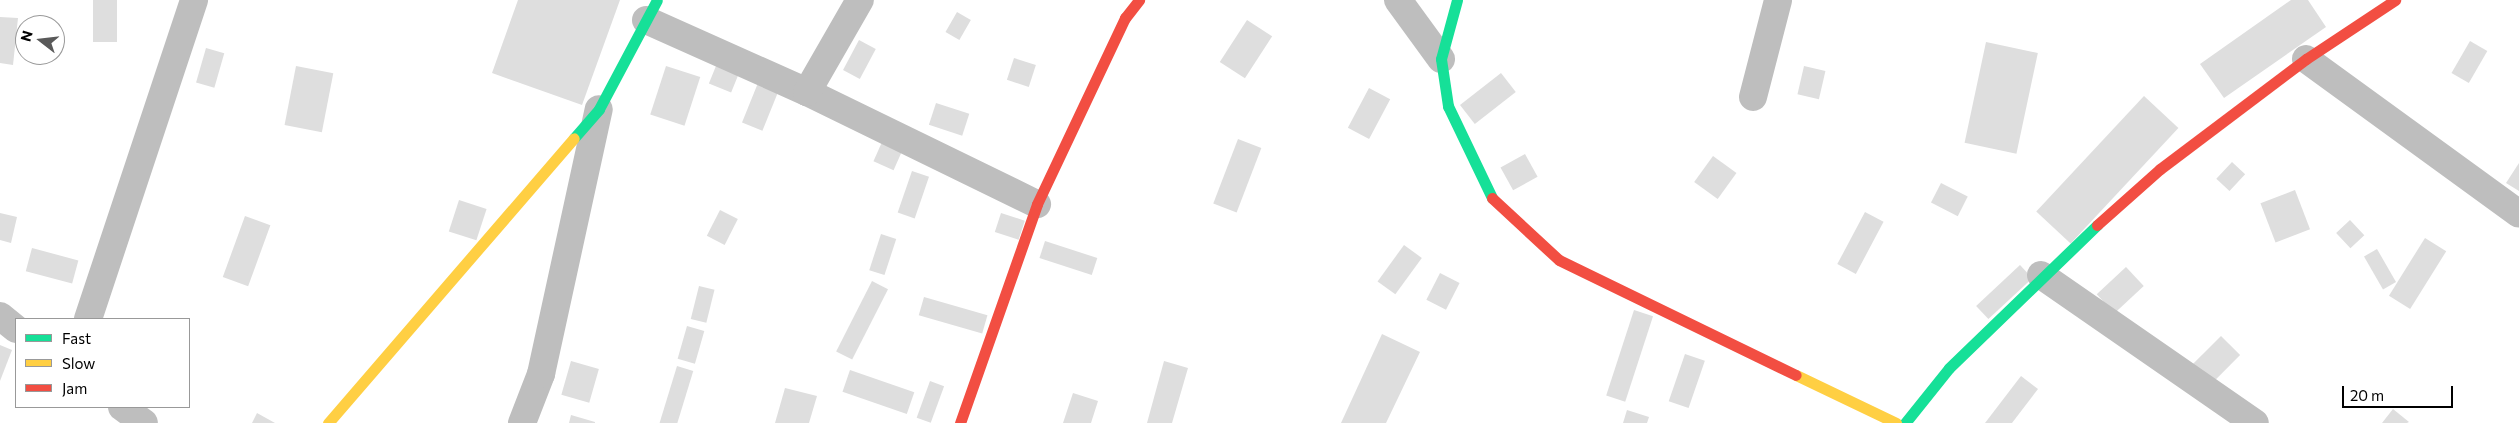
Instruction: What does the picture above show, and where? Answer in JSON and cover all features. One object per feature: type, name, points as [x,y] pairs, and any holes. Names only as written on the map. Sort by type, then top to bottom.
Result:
[{"type":"street","points":[[88,318],[194,0]]},
{"type":"street","points":[[807,92],[860,0]]},
{"type":"street","points":[[960,423],[1037,204],[1125,18],[1139,0]]},
{"type":"street","points":[[1398,0],[1441,59]]},
{"type":"street","points":[[1457,0],[1441,59],[1448,106],[1496,206],[1558,260],[1896,423]]},
{"type":"street","points":[[1753,97],[1778,0]]},
{"type":"street","points":[[1905,423],[1949,368],[2041,275],[2160,169],[2306,59],[2395,0]]},
{"type":"street","points":[[328,423],[599,109],[651,10],[807,92],[1037,204]]},
{"type":"street","points":[[2306,59],[2519,214]]},
{"type":"street","points":[[522,423],[541,374],[599,109]]},
{"type":"street","points":[[2041,275],[2255,423]]},
{"type":"street","points":[[0,316],[15,328]]},
{"type":"street","points":[[123,408],[144,423]]},
{"type":"building","points":[[93,0],[117,0],[117,42],[93,42]]},
{"type":"building","points":[[518,0],[620,0],[582,105],[492,73]]},
{"type":"building","points":[[2291,0],[2308,0],[2326,27],[2224,98],[2200,64]]},
{"type":"building","points":[[957,12],[971,20],[959,40],[946,32]]},
{"type":"building","points":[[0,17],[15,18],[13,65],[0,63]]},
{"type":"building","points":[[1247,20],[1272,36],[1245,78],[1220,62]]},
{"type":"building","points":[[859,40],[876,49],[860,79],[843,70]]},
{"type":"building","points":[[2470,41],[2487,51],[2469,83],[2452,73]]},
{"type":"building","points":[[1986,42],[2038,53],[2016,154],[1965,143]]},
{"type":"building","points":[[206,48],[224,53],[214,88],[196,83]]},
{"type":"building","points":[[1014,58],[1036,65],[1029,87],[1007,80]]},
{"type":"building","points":[[296,66],[333,73],[322,132],[285,125]]},
{"type":"building","points":[[666,66],[700,77],[684,126],[650,115]]},
{"type":"building","points":[[716,66],[738,75],[731,93],[709,84]]},
{"type":"building","points":[[1804,66],[1825,71],[1819,99],[1797,94]]},
{"type":"building","points":[[1501,73],[1516,92],[1475,124],[1460,105]]},
{"type":"building","points":[[760,78],[780,86],[762,131],[742,123]]},
{"type":"building","points":[[1369,88],[1390,99],[1369,139],[1348,128]]},
{"type":"building","points":[[2144,96],[2178,128],[2071,244],[2036,212]]},
{"type":"building","points":[[936,103],[969,114],[962,136],[929,125]]},
{"type":"building","points":[[1238,139],[1261,148],[1237,212],[1213,203]]},
{"type":"building","points":[[882,142],[902,151],[894,170],[873,161]]},
{"type":"building","points":[[1525,154],[1538,177],[1513,190],[1501,168]]},
{"type":"building","points":[[1713,156],[1736,173],[1718,199],[1694,182]]},
{"type":"building","points":[[2232,162],[2245,174],[2229,191],[2216,179]]},
{"type":"building","points":[[2519,163],[2519,191],[2506,183]]},
{"type":"building","points":[[912,171],[929,177],[915,218],[898,213]]},
{"type":"building","points":[[1941,183],[1968,197],[1958,216],[1931,203]]},
{"type":"building","points":[[2295,190],[2310,229],[2276,242],[2260,203]]},
{"type":"building","points":[[459,200],[487,209],[476,240],[449,231]]},
{"type":"building","points":[[720,210],[738,219],[725,245],[707,236]]},
{"type":"building","points":[[1865,212],[1884,222],[1856,274],[1837,264]]},
{"type":"building","points":[[0,213],[17,217],[11,243],[0,240]]},
{"type":"building","points":[[1001,213],[1025,221],[1019,240],[995,232]]},
{"type":"building","points":[[245,216],[270,225],[248,286],[223,277]]},
{"type":"building","points":[[2350,220],[2364,235],[2350,248],[2336,233]]},
{"type":"building","points":[[881,234],[896,239],[884,275],[869,270]]},
{"type":"building","points":[[2425,238],[2446,251],[2410,309],[2389,296]]},
{"type":"building","points":[[1045,241],[1097,258],[1092,275],[1039,258]]},
{"type":"building","points":[[1404,245],[1422,258],[1395,294],[1378,281]]},
{"type":"building","points":[[32,248],[78,260],[72,284],[26,271]]},
{"type":"building","points":[[2377,249],[2396,282],[2383,289],[2364,256]]},
{"type":"building","points":[[2020,265],[2032,278],[1988,319],[1976,306]]},
{"type":"building","points":[[2126,267],[2144,286],[2114,313],[2097,294]]},
{"type":"building","points":[[1440,273],[1460,283],[1446,310],[1426,300]]},
{"type":"building","points":[[872,281],[888,289],[852,360],[836,351]]},
{"type":"building","points":[[699,286],[715,290],[706,323],[691,319]]},
{"type":"building","points":[[924,297],[987,315],[982,333],[919,315]]},
{"type":"building","points":[[1634,310],[1653,316],[1625,402],[1606,396]]},
{"type":"building","points":[[687,326],[704,331],[695,364],[678,359]]},
{"type":"building","points":[[1382,334],[1420,352],[1386,423],[1341,423]]},
{"type":"building","points":[[2221,336],[2240,355],[2212,383],[2193,364]]},
{"type":"building","points":[[0,345],[12,350],[0,381]]},
{"type":"building","points":[[1685,354],[1705,361],[1689,408],[1669,401]]},
{"type":"building","points":[[571,361],[599,369],[589,403],[561,395]]},
{"type":"building","points":[[1164,361],[1188,368],[1172,423],[1147,423]]},
{"type":"building","points":[[677,366],[693,371],[677,423],[660,423]]},
{"type":"building","points":[[850,370],[914,392],[907,414],[843,392]]},
{"type":"building","points":[[2021,376],[2038,389],[2012,423],[1985,423]]},
{"type":"building","points":[[930,381],[944,386],[931,423],[917,418]]},
{"type":"building","points":[[785,388],[817,396],[809,423],[775,423]]},
{"type":"building","points":[[1073,393],[1098,401],[1091,423],[1063,423]]},
{"type":"building","points":[[2393,409],[2409,422],[2382,423]]},
{"type":"building","points":[[1627,410],[1649,417],[1647,423],[1623,423]]},
{"type":"building","points":[[257,413],[275,423],[252,423]]},
{"type":"building","points":[[571,415],[595,422],[595,423],[569,423]]},
{"type":"traffic: fast","points":[[574,138],[599,109],[657,0]]},
{"type":"traffic: fast","points":[[1457,0],[1441,59],[1448,106],[1492,198]]},
{"type":"traffic: fast","points":[[1905,423],[1949,368],[2097,225]]},
{"type":"traffic: slow","points":[[328,423],[574,138]]},
{"type":"traffic: slow","points":[[1796,375],[1896,423]]},
{"type":"traffic: jam","points":[[960,423],[1037,204],[1125,18],[1139,0]]},
{"type":"traffic: jam","points":[[2097,225],[2160,169],[2306,59],[2395,0]]},
{"type":"traffic: jam","points":[[1492,198],[1559,260],[1796,375]]}]
